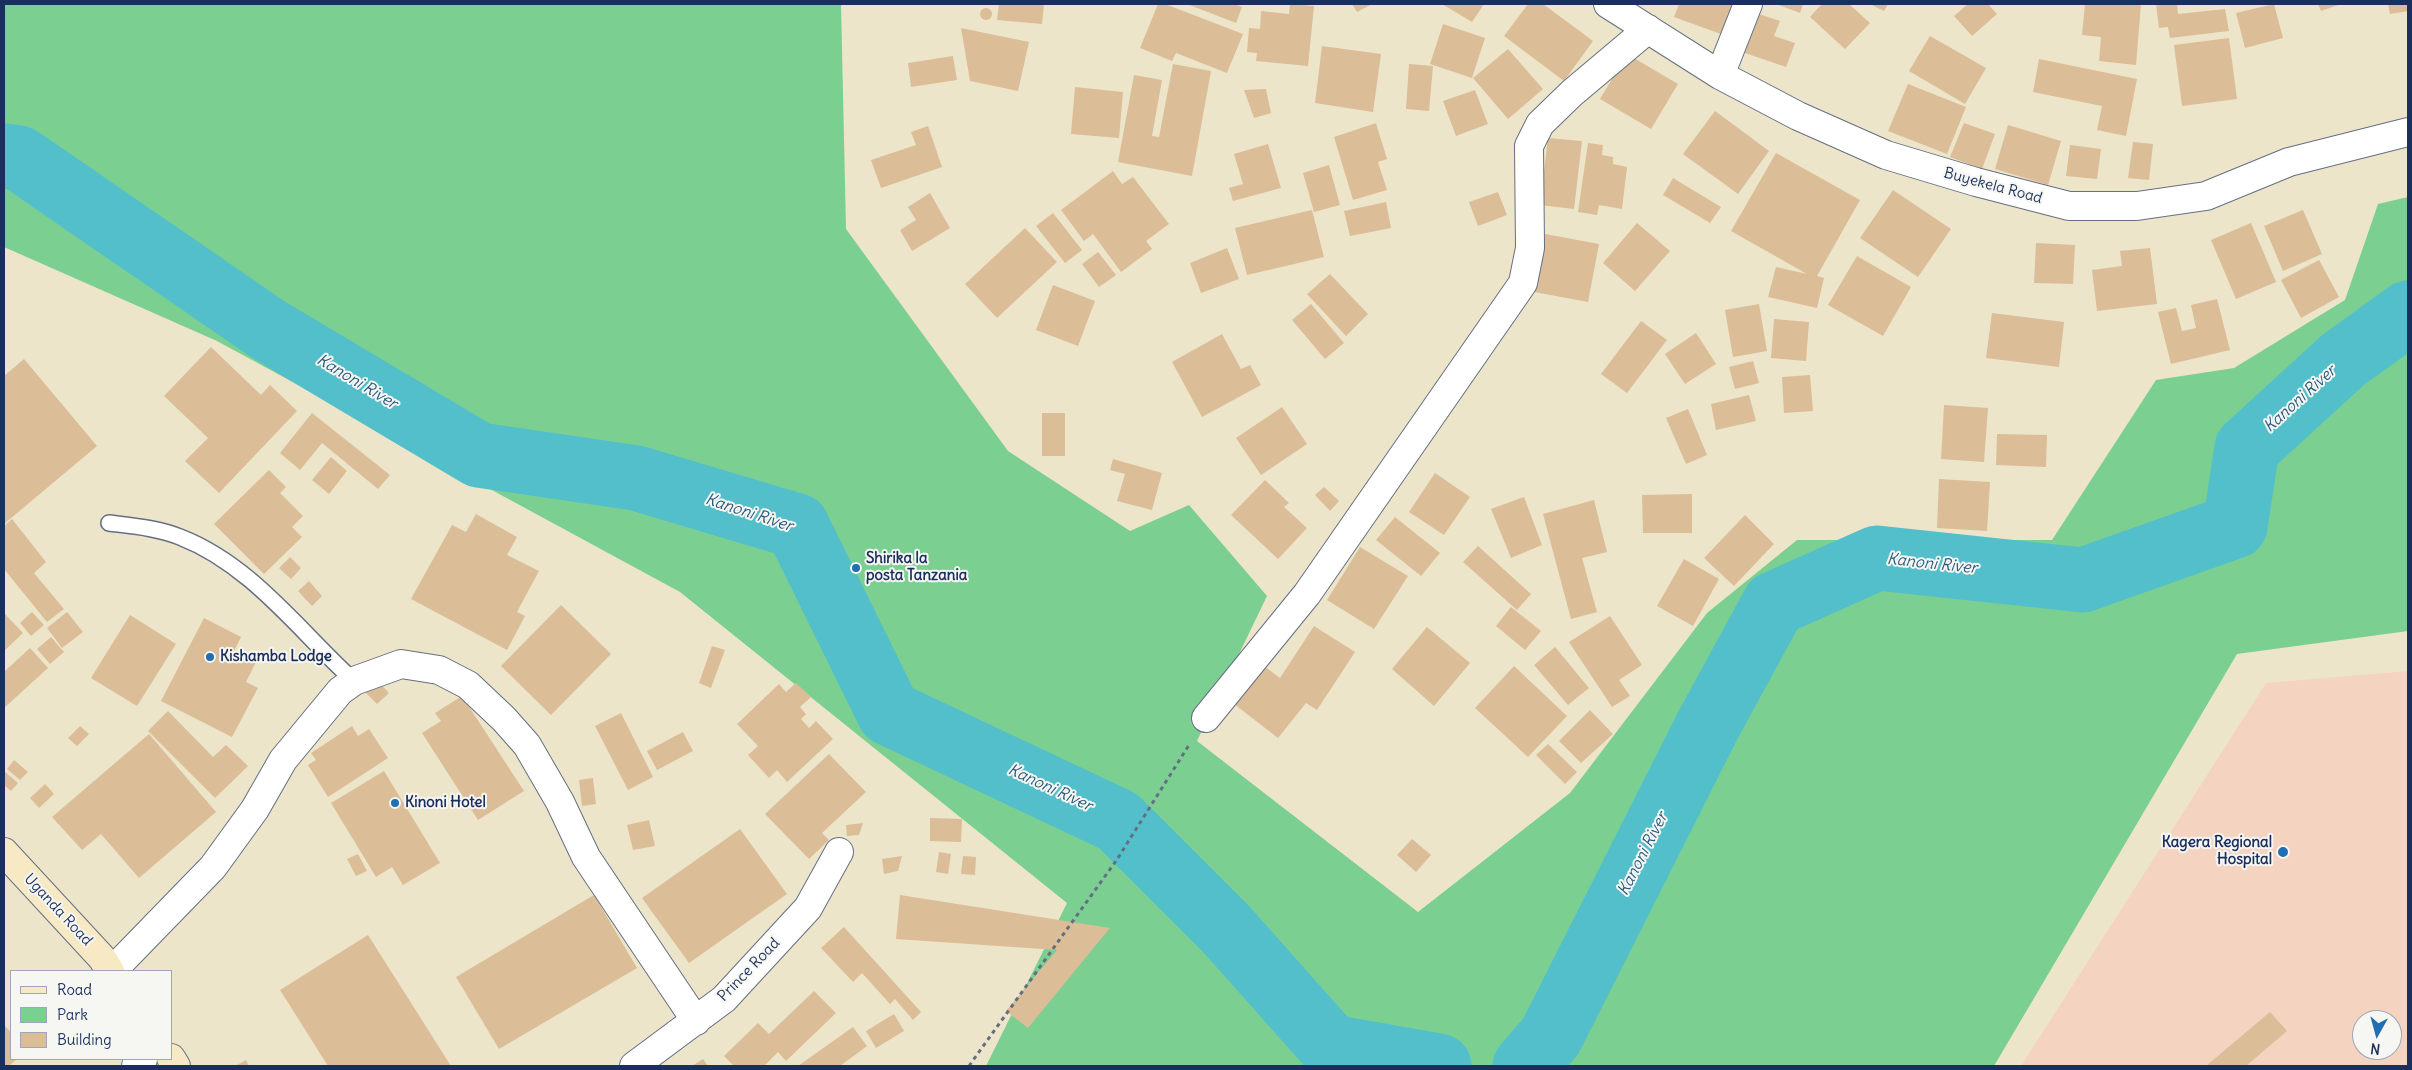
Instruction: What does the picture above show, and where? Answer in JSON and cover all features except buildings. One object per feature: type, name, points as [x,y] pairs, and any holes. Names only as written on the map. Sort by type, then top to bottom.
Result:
[{"type":"main road","name":"Uganda Road","points":[[4,852],[102,958],[110,970]]},
{"type":"street","name":"Buyekela Road","points":[[1608,4],[1720,75],[1798,116],[1886,155],[1976,182],[2069,206],[2137,206],[2206,196],[2288,162],[2408,132]]},
{"type":"street","points":[[1720,75],[1748,4]]},
{"type":"street","points":[[1206,718],[1308,594],[1523,283],[1530,248],[1529,146],[1540,124],[1572,93],[1648,29]]},
{"type":"street","points":[[112,970],[213,867],[255,809],[283,760],[340,691],[354,681],[401,664],[439,670],[468,686],[504,719],[527,746],[560,802],[586,857],[696,1021]]},
{"type":"street","name":"Prince Road","points":[[634,1066],[724,999],[808,908],[839,852]]},
{"type":"lane","points":[[109,523],[142,527],[179,536],[207,550],[248,577],[320,651],[354,681]]},
{"type":"path","points":[[969,1066],[1116,861],[1206,718]]},
{"type":"shaded area","name":"Kagera Regional Hospital","points":[[2408,671],[2408,1066],[2021,1066],[2266,683]]},
{"type":"green space","points":[[4,4],[841,4],[846,229],[1008,451],[1130,531],[1189,505],[1267,596],[1197,741],[1418,912],[1570,793],[1707,613],[1797,540],[2052,540],[2156,380],[2234,368],[2345,300],[2378,204],[2408,197],[2408,631],[2237,654],[1994,1066],[986,1066],[1067,903],[680,592],[217,341],[4,247]]},
{"type":"waterway","name":"Kanoni River","points":[[4,156],[19,158],[269,330],[479,455],[636,478],[797,526],[889,713],[1118,821],[1227,930],[1331,1047],[1439,1066]]},
{"type":"waterway","name":"Kanoni River","points":[[1525,1066],[1551,1036],[1707,727],[1774,604],[1877,558],[2083,580],[2235,526],[2247,448],[2343,360],[2408,313]]},
{"type":"place","name":"Shirika la posta Tanzania","points":[[856,568]]},
{"type":"place","name":"Kishamba Lodge","points":[[210,657]]},
{"type":"place","name":"Kinoni Hotel","points":[[395,803]]},
{"type":"place","name":"Kagera Regional Hospital","points":[[2283,852]]}]
